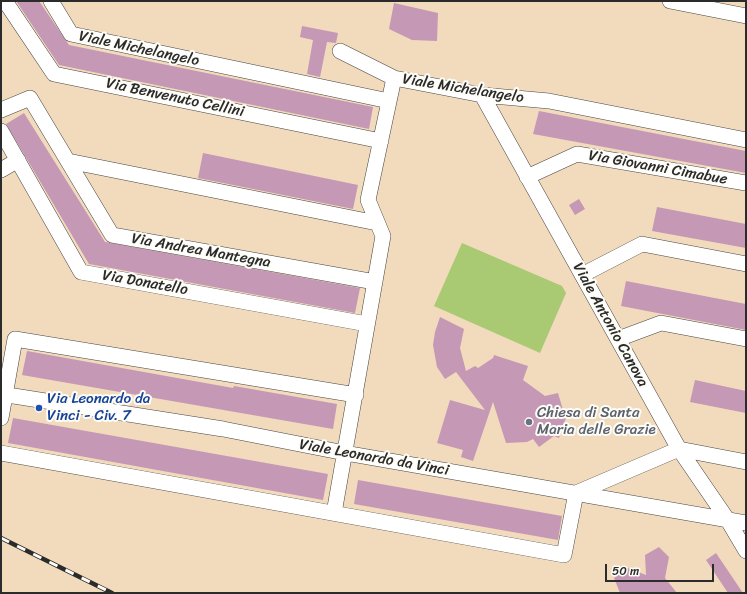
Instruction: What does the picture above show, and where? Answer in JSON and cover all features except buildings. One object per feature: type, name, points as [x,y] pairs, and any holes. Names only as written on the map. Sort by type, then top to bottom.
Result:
[{"type":"street","name":"Via Benvenuto Cellini","points":[[5,1],[54,74],[381,141]]},
{"type":"street","name":"Viale Michelangelo","points":[[51,1],[71,34],[389,101],[394,78],[482,95],[549,100],[746,140]]},
{"type":"street","points":[[670,1],[746,16]]},
{"type":"street","points":[[340,51],[394,78]]},
{"type":"street","name":"Viale Antonio Canova","points":[[482,95],[679,449],[727,519],[746,551]]},
{"type":"street","name":"Via Andrea Mantegna","points":[[1,110],[30,98],[112,235],[375,282]]},
{"type":"street","points":[[334,513],[383,236],[368,200],[389,101]]},
{"type":"street","name":"Via Donatello","points":[[1,131],[81,272],[367,324]]},
{"type":"street","name":"Via Giovanni Cimabue","points":[[527,177],[577,154],[746,183]]},
{"type":"street","points":[[1,170],[18,160]]},
{"type":"street","points":[[68,161],[377,223]]},
{"type":"street","points":[[582,275],[642,244],[746,264]]},
{"type":"street","points":[[618,339],[661,323],[746,339]]},
{"type":"street","points":[[1,418],[3,394],[15,339],[356,395]]},
{"type":"street","name":"Viale Leonardo da Vinci","points":[[3,394],[224,429],[345,453],[746,523]]},
{"type":"street","points":[[1,453],[564,555],[576,493],[679,449],[746,462]]},
{"type":"green space","points":[[462,243],[562,286],[566,293],[540,353],[434,306]]},
{"type":"railway","points":[[1,538],[112,593]]},
{"type":"place","name":"Via Leonardo da Vinci - Civ. 7","points":[[39,408]]},
{"type":"place","name":"Chiesa di Santa Maria delle Grazie","points":[[529,422]]}]
